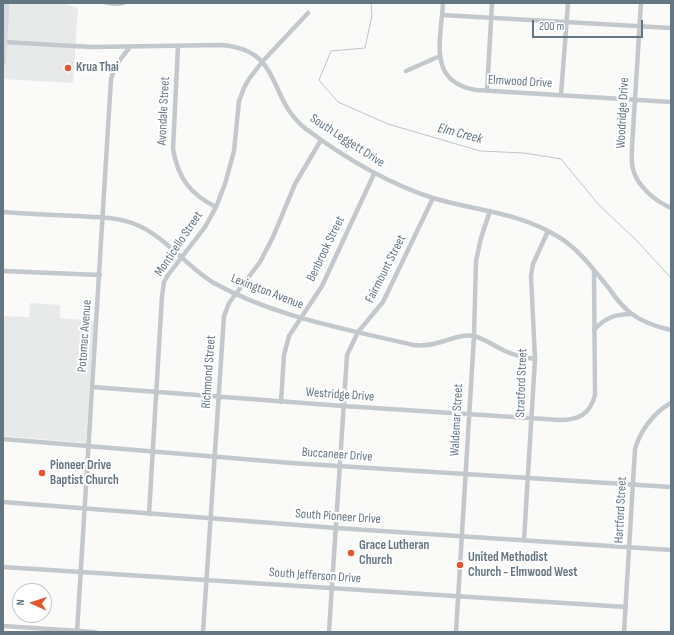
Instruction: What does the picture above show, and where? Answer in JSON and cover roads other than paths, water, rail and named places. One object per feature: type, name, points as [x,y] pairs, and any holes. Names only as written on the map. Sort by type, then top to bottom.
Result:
[{"type":"main road","points":[[3,63],[7,3]]},
{"type":"street","name":"Elmwood Drive","points":[[443,3],[440,56],[441,64],[445,73],[452,81],[462,87],[487,91],[671,102]]},
{"type":"street","points":[[487,91],[492,3]]},
{"type":"street","points":[[561,95],[568,3]]},
{"type":"street","name":"Woodridge Drive","points":[[641,3],[632,159],[633,169],[645,190],[660,202],[671,208]]},
{"type":"street","name":"Monticello Street","points":[[149,514],[164,282],[205,227],[216,208],[226,184],[234,151],[240,101],[249,79],[262,62],[308,13]]},
{"type":"street","points":[[442,15],[671,28]]},
{"type":"street","name":"South Leggett Drive","points":[[4,42],[71,46],[220,45],[242,48],[256,56],[267,67],[279,94],[299,123],[356,164],[374,174],[410,190],[433,198],[523,219],[548,231],[574,248],[618,302],[631,314],[653,325],[671,330]]},
{"type":"street","name":"Potomac Avenue","points":[[78,631],[111,79],[113,71],[130,46]]},
{"type":"street","name":"Avondale Street","points":[[178,46],[173,149],[174,160],[182,178],[190,188],[204,201],[216,208]]},
{"type":"street","points":[[406,71],[440,56]]},
{"type":"street","name":"Richmond Street","points":[[203,632],[224,316],[229,303],[260,262],[273,237],[298,179],[321,140]]},
{"type":"street","name":"Benbrook Street","points":[[281,402],[285,350],[289,336],[322,286],[374,174]]},
{"type":"street","name":"Fairmount Street","points":[[329,632],[347,355],[358,332],[383,302],[433,198]]},
{"type":"street","name":"Waldemar Street","points":[[456,632],[474,336],[476,261],[481,238],[490,211]]},
{"type":"street","name":"Lexington Avenue","points":[[3,212],[103,218],[127,221],[144,227],[157,236],[181,259],[214,283],[262,305],[301,318],[419,346],[440,343],[459,336],[474,336],[482,338],[506,351],[535,359]]},
{"type":"street","name":"Stratford Street","points":[[524,540],[535,359],[531,276],[533,264],[548,231]]},
{"type":"street","points":[[3,271],[100,275]]},
{"type":"street","points":[[594,271],[594,330]]},
{"type":"street","points":[[594,330],[603,320],[619,314],[631,314]]},
{"type":"street","name":"Westridge Drive","points":[[92,387],[281,402],[567,420],[585,413],[593,404],[595,395],[594,330]]},
{"type":"street","name":"Hartford Street","points":[[624,632],[636,449],[640,436],[658,413],[671,403]]},
{"type":"street","name":"Buccaneer Drive","points":[[3,439],[340,466],[671,487]]},
{"type":"street","name":"South Pioneer Drive","points":[[3,502],[336,528],[671,550]]},
{"type":"street","name":"South Jefferson Drive","points":[[3,568],[626,607]]},
{"type":"street","points":[[3,626],[95,632]]},
{"type":"waterway","name":"Elm Creek","points":[[371,3],[372,15],[365,48],[331,51],[319,80],[338,102],[388,124],[480,151],[524,153],[561,159],[598,204],[638,242],[671,278]]},
{"type":"place","name":"Krua Thai","points":[[68,68]]},
{"type":"place","name":"Pioneer Drive Baptist Church","points":[[42,473]]},
{"type":"place","name":"Grace Lutheran Church","points":[[351,553]]},
{"type":"place","name":"United Methodist Church - Elmwood West","points":[[460,565]]}]
